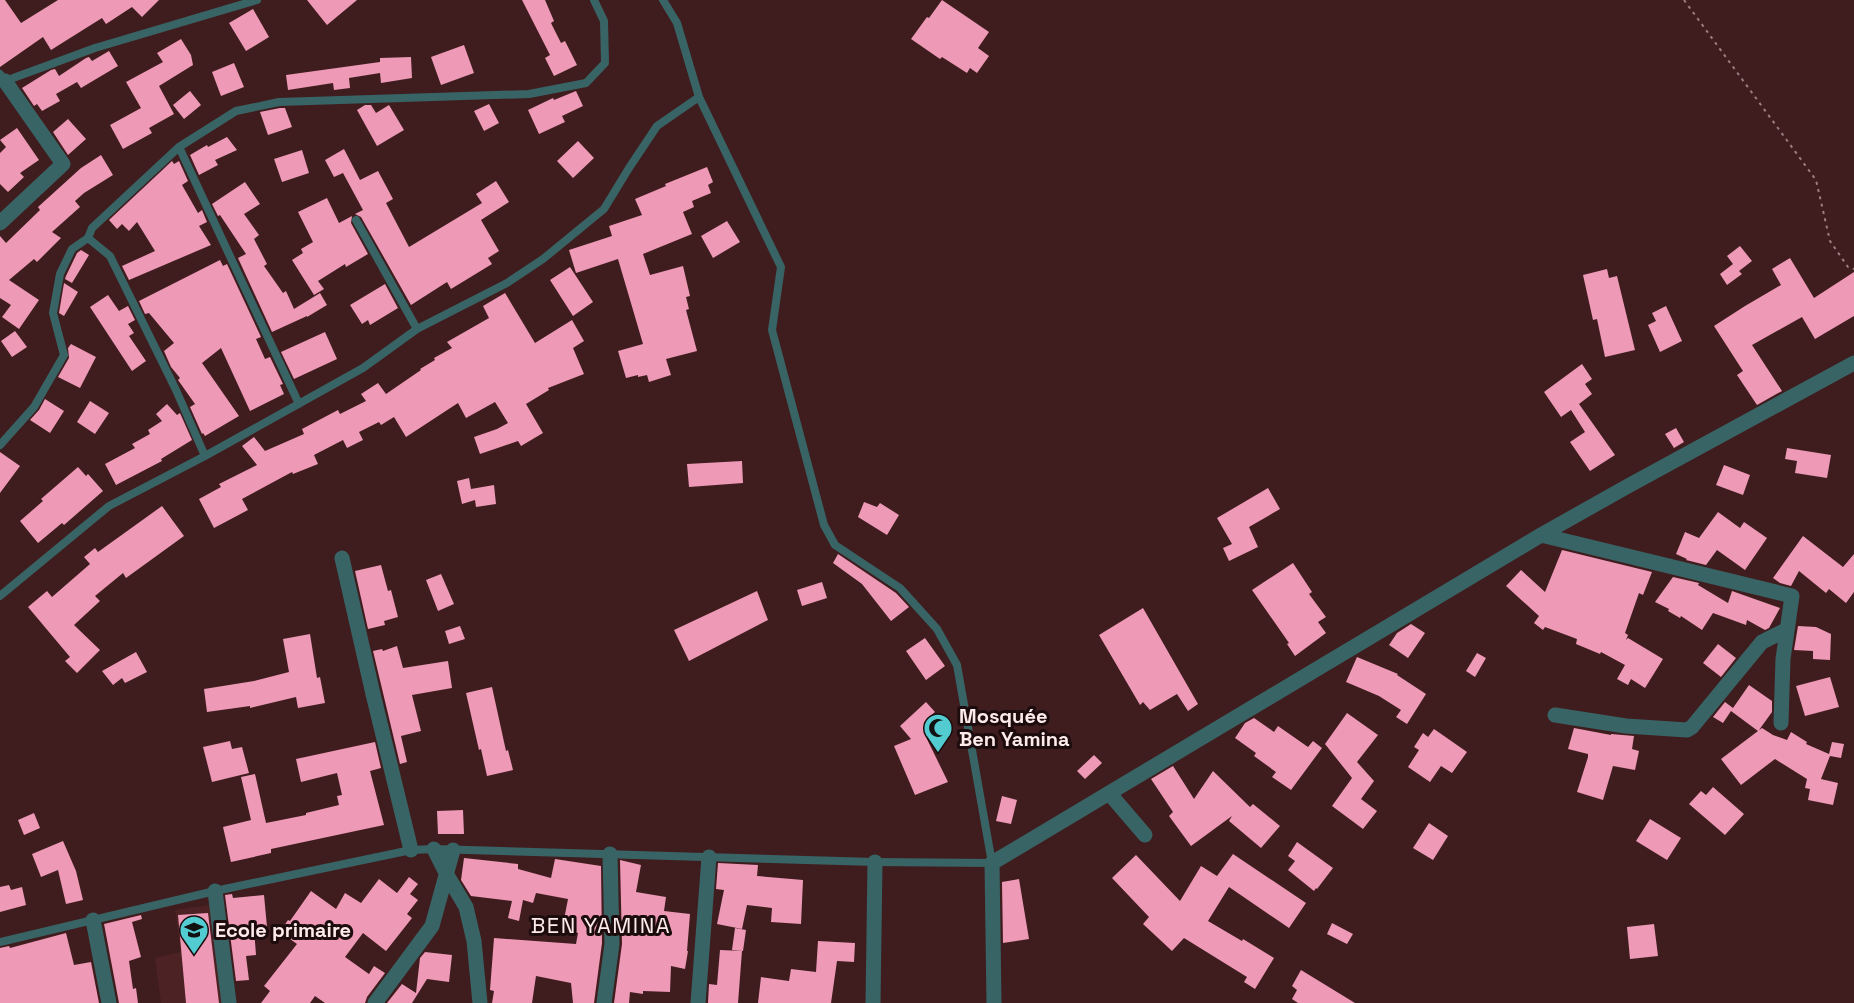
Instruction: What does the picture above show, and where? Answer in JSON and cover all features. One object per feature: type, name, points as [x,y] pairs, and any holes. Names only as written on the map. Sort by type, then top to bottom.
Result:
[{"type":"street","points":[[0,223],[63,164],[2,77]]},
{"type":"street","points":[[994,1003],[992,863],[1541,535],[1854,363]]},
{"type":"street","points":[[1541,535],[1792,596],[1783,659],[1781,723]]},
{"type":"street","points":[[342,558],[411,850]]},
{"type":"street","points":[[1555,715],[1626,726],[1687,730],[1692,727],[1762,642],[1786,630]]},
{"type":"street","points":[[1109,793],[1145,835]]},
{"type":"street","points":[[434,849],[466,906],[474,940],[480,1003]]},
{"type":"street","points":[[375,1003],[432,926],[453,850]]},
{"type":"street","points":[[604,1003],[612,944],[610,854]]},
{"type":"street","points":[[698,1003],[709,857]]},
{"type":"street","points":[[873,1003],[875,862]]},
{"type":"street","points":[[215,891],[229,1003]]},
{"type":"street","points":[[93,920],[110,1003]]},
{"type":"lane","points":[[2,77],[257,0]]},
{"type":"lane","points":[[0,445],[34,407],[64,355],[53,313],[60,274],[72,249],[88,238],[93,228],[179,147],[236,111],[279,102],[529,94],[586,83],[605,63],[604,21],[594,0]]},
{"type":"lane","points":[[0,942],[215,891],[411,850],[992,863],[957,665],[937,628],[900,588],[835,545],[824,525],[772,330],[781,267],[699,97],[677,23],[663,0]]},
{"type":"lane","points":[[0,596],[109,506],[205,456],[363,368],[417,329],[507,283],[543,259],[604,209],[628,168],[657,126],[699,97]]},
{"type":"lane","points":[[179,147],[299,404]]},
{"type":"lane","points":[[356,220],[417,329]]},
{"type":"lane","points":[[88,238],[110,256],[176,390],[205,456]]},
{"type":"path","points":[[1684,0],[1816,180],[1830,241],[1848,267],[1854,269]]},
{"type":"shaded area","name":"Ecole primaire","points":[[215,904],[224,1003],[161,1003],[155,958],[181,952],[175,910]]},
{"type":"building","points":[[0,0],[5,0],[21,23],[58,0],[159,0],[142,17],[132,7],[106,24],[102,18],[51,50],[43,37],[0,67]]},
{"type":"building","points":[[307,0],[357,0],[327,25]]},
{"type":"building","points":[[522,0],[545,0],[554,21],[551,23],[561,43],[565,41],[577,65],[554,76],[545,58],[550,55]]},
{"type":"building","points":[[942,0],[989,32],[978,48],[989,56],[977,73],[970,68],[967,73],[942,57],[940,59],[911,39]]},
{"type":"building","points":[[253,9],[269,37],[246,51],[229,23]]},
{"type":"building","points":[[181,39],[191,55],[193,65],[159,86],[174,114],[149,128],[152,133],[123,149],[110,125],[141,108],[126,82],[163,62],[157,53]]},
{"type":"building","points":[[464,45],[474,73],[441,85],[431,57]]},
{"type":"building","points":[[109,51],[118,66],[81,88],[77,82],[56,94],[60,101],[42,111],[37,104],[34,106],[22,88],[51,70],[55,69],[59,76],[86,58],[89,57],[92,61]]},
{"type":"building","points":[[411,57],[412,78],[381,83],[380,73],[349,78],[350,88],[334,90],[333,83],[288,90],[286,75],[380,62],[380,58]]},
{"type":"building","points":[[234,63],[244,87],[221,96],[212,72]]},
{"type":"building","points":[[190,91],[201,105],[184,119],[173,105]]},
{"type":"building","points":[[576,91],[583,106],[562,116],[565,122],[539,134],[528,110],[553,98],[554,100]]},
{"type":"building","points":[[489,104],[499,123],[484,131],[474,111]]},
{"type":"building","points":[[365,105],[371,105],[376,113],[389,105],[404,130],[377,146],[357,110]]},
{"type":"building","points":[[285,108],[292,127],[268,135],[260,112]]},
{"type":"building","points":[[68,119],[86,139],[68,155],[53,132]]},
{"type":"building","points":[[17,128],[39,160],[20,173],[24,177],[8,192],[0,184],[0,153],[6,147],[0,140]]},
{"type":"building","points":[[227,137],[237,150],[215,160],[218,165],[199,175],[190,155]]},
{"type":"building","points":[[578,141],[594,158],[573,178],[557,161]]},
{"type":"building","points":[[344,149],[360,180],[378,171],[393,199],[386,203],[409,247],[482,203],[476,194],[496,181],[509,202],[481,220],[499,251],[488,258],[492,264],[451,289],[447,282],[411,305],[361,217],[355,214],[363,210],[343,173],[334,177],[325,160]]},
{"type":"building","points":[[302,150],[309,173],[282,182],[274,159]]},
{"type":"building","points":[[101,155],[113,175],[75,201],[80,207],[52,232],[61,238],[37,262],[34,259],[9,280],[39,300],[19,329],[2,317],[11,305],[0,298],[0,236],[6,243],[40,210],[38,207],[81,168]]},
{"type":"building","points":[[172,161],[174,164],[179,161],[188,181],[182,185],[198,213],[202,210],[207,222],[199,226],[211,245],[129,280],[122,266],[155,251],[137,222],[129,231],[122,224],[117,229],[109,220]]},
{"type":"building","points":[[707,167],[713,182],[708,185],[711,193],[692,201],[694,207],[683,212],[692,234],[643,254],[650,275],[683,266],[690,296],[686,297],[689,309],[686,310],[697,351],[666,359],[671,375],[649,382],[647,375],[626,378],[618,351],[643,344],[618,259],[576,273],[569,250],[612,236],[609,226],[642,215],[635,199]]},
{"type":"building","points":[[245,182],[260,204],[244,214],[259,235],[254,239],[267,264],[264,266],[283,293],[286,291],[294,309],[320,293],[327,305],[307,317],[272,332],[238,258],[246,254],[212,204]]},
{"type":"building","points":[[327,198],[339,223],[352,216],[351,223],[368,254],[346,267],[345,264],[318,281],[324,289],[314,295],[292,260],[303,253],[301,249],[313,242],[298,212]]},
{"type":"building","points":[[727,221],[740,242],[713,258],[701,236]]},
{"type":"building","points":[[1740,246],[1752,261],[1739,271],[1742,274],[1727,285],[1720,274],[1733,264],[1727,256]]},
{"type":"building","points":[[81,250],[89,255],[72,283],[65,279],[77,253]]},
{"type":"building","points":[[1790,258],[1814,298],[1854,272],[1854,316],[1815,339],[1802,317],[1752,345],[1782,391],[1757,405],[1737,375],[1743,371],[1714,326],[1781,285],[1772,269]]},
{"type":"building","points":[[220,260],[223,266],[227,264],[261,337],[256,339],[265,359],[270,357],[283,384],[280,385],[284,394],[250,411],[221,348],[202,363],[239,416],[205,436],[190,407],[195,404],[178,380],[180,378],[171,367],[164,351],[174,343],[149,313],[145,314],[139,301]]},
{"type":"building","points":[[570,267],[593,302],[573,316],[550,280]]},
{"type":"building","points":[[1607,269],[1609,278],[1617,276],[1635,350],[1605,357],[1597,319],[1593,320],[1583,275]]},
{"type":"building","points":[[64,283],[78,292],[64,316],[59,313]]},
{"type":"building","points":[[385,284],[398,308],[370,325],[368,320],[362,324],[350,305]]},
{"type":"building","points":[[505,293],[535,343],[572,320],[584,341],[573,348],[584,374],[548,388],[549,390],[526,404],[543,433],[521,446],[518,441],[480,454],[474,437],[508,423],[495,402],[466,418],[458,403],[406,437],[394,417],[381,425],[379,422],[359,432],[363,440],[347,448],[343,440],[314,455],[318,464],[293,474],[292,472],[242,499],[248,510],[214,528],[199,499],[221,487],[219,484],[257,465],[242,446],[254,437],[265,451],[304,434],[302,429],[338,410],[340,414],[366,401],[361,394],[378,383],[386,394],[435,360],[434,358],[452,348],[447,342],[489,318],[483,306]]},
{"type":"building","points":[[108,295],[119,311],[128,306],[135,320],[128,324],[134,333],[129,336],[146,361],[132,371],[90,307]]},
{"type":"building","points":[[1666,306],[1682,341],[1660,352],[1648,325],[1656,321],[1652,313]]},
{"type":"building","points":[[15,331],[27,347],[12,357],[1,341]]},
{"type":"building","points":[[325,332],[337,359],[294,379],[281,352]]},
{"type":"building","points":[[71,344],[96,357],[80,388],[58,377],[69,358],[68,348]]},
{"type":"building","points":[[1582,364],[1592,379],[1585,384],[1592,394],[1579,404],[1615,455],[1590,471],[1570,442],[1585,432],[1571,410],[1561,417],[1544,392]]},
{"type":"building","points":[[45,399],[64,411],[50,433],[30,420]]},
{"type":"building","points":[[90,401],[109,413],[95,434],[77,422]]},
{"type":"building","points":[[167,404],[177,415],[180,413],[192,440],[161,459],[162,461],[116,485],[105,464],[135,448],[132,444],[150,434],[148,430],[162,421],[156,414]]},
{"type":"building","points":[[1676,428],[1684,442],[1674,448],[1665,434]]},
{"type":"building","points":[[1787,448],[1831,455],[1827,478],[1795,473],[1797,461],[1785,459]]},
{"type":"building","points":[[0,452],[20,466],[0,493]]},
{"type":"building","points":[[742,461],[743,483],[689,487],[687,464]]},
{"type":"building","points":[[1724,465],[1750,475],[1743,495],[1716,485]]},
{"type":"building","points":[[78,467],[86,476],[88,474],[103,491],[64,525],[62,523],[38,543],[20,521]]},
{"type":"building","points":[[469,478],[471,489],[494,485],[496,504],[476,507],[475,500],[462,504],[457,481]]},
{"type":"building","points":[[1268,488],[1280,509],[1249,527],[1258,547],[1229,561],[1223,548],[1232,544],[1217,518]]},
{"type":"building","points":[[864,502],[877,507],[880,503],[899,515],[887,535],[858,517]]},
{"type":"building","points":[[162,506],[184,536],[126,578],[123,573],[95,596],[100,601],[74,625],[100,650],[77,673],[65,661],[70,657],[28,607],[47,591],[52,597],[90,564],[84,557],[95,548],[98,552]]},
{"type":"building","points":[[1718,512],[1740,528],[1744,522],[1767,538],[1745,570],[1717,550],[1706,565],[1686,560],[1676,554],[1685,532],[1699,538]]},
{"type":"building","points":[[1803,536],[1843,567],[1854,554],[1854,592],[1846,603],[1829,589],[1826,593],[1799,571],[1791,586],[1773,578]]},
{"type":"building","points":[[1562,550],[1652,572],[1643,595],[1639,593],[1625,633],[1628,635],[1626,640],[1628,638],[1663,659],[1645,688],[1631,679],[1628,685],[1617,679],[1625,665],[1601,652],[1600,654],[1576,644],[1577,639],[1545,627],[1543,630],[1534,623],[1539,616],[1506,586],[1521,570],[1545,592]]},
{"type":"building","points":[[838,554],[896,593],[909,607],[891,621],[862,584],[833,563]]},
{"type":"building","points":[[1293,563],[1312,592],[1309,594],[1326,617],[1318,622],[1326,633],[1295,656],[1287,644],[1289,643],[1252,590]]},
{"type":"building","points":[[381,565],[398,617],[384,621],[385,625],[368,629],[355,571]]},
{"type":"building","points":[[441,574],[454,604],[438,611],[426,580]]},
{"type":"building","points":[[1673,577],[1699,583],[1698,585],[1728,603],[1732,591],[1780,608],[1769,628],[1765,630],[1747,620],[1746,625],[1713,613],[1702,630],[1655,602]]},
{"type":"building","points":[[822,582],[827,598],[802,606],[797,590]]},
{"type":"building","points":[[757,591],[768,620],[689,661],[674,630]]},
{"type":"building","points":[[1143,608],[1198,704],[1188,711],[1177,694],[1150,710],[1143,702],[1140,705],[1099,635]]},
{"type":"building","points":[[1411,624],[1425,633],[1408,658],[1389,645],[1397,633]]},
{"type":"building","points":[[460,626],[465,639],[449,644],[445,631]]},
{"type":"building","points":[[1798,626],[1816,627],[1831,634],[1830,660],[1813,659],[1813,651],[1794,650]]},
{"type":"building","points":[[310,634],[317,678],[320,677],[325,703],[298,708],[296,697],[250,708],[250,706],[207,712],[204,689],[254,681],[289,672],[283,639]]},
{"type":"building","points":[[925,638],[945,666],[926,680],[906,651]]},
{"type":"building","points":[[1718,644],[1736,658],[1721,677],[1703,663]]},
{"type":"building","points":[[397,646],[403,668],[448,661],[452,688],[412,695],[421,731],[401,736],[407,762],[400,764],[373,651],[382,649],[383,651]]},
{"type":"building","points":[[136,652],[147,672],[125,683],[122,678],[113,685],[102,671]]},
{"type":"building","points":[[1477,653],[1486,658],[1475,677],[1466,671]]},
{"type":"building","points":[[1357,657],[1398,674],[1426,694],[1407,724],[1396,717],[1401,710],[1379,696],[1346,682]]},
{"type":"building","points":[[1830,677],[1839,707],[1805,716],[1796,686]]},
{"type":"building","points":[[1749,685],[1772,701],[1772,712],[1759,730],[1762,728],[1787,740],[1791,732],[1807,742],[1806,744],[1829,754],[1832,742],[1844,744],[1841,758],[1830,756],[1821,779],[1838,783],[1833,805],[1808,800],[1810,789],[1805,788],[1807,779],[1775,759],[1741,785],[1721,759],[1758,731],[1731,711],[1723,723],[1713,717],[1725,702],[1733,708]]},
{"type":"building","points":[[492,687],[506,751],[508,750],[513,770],[487,776],[466,693]]},
{"type":"building","points":[[926,702],[935,712],[928,718],[935,728],[925,735],[948,782],[915,795],[894,746],[911,739],[900,726]]},
{"type":"building","points":[[1347,713],[1378,735],[1357,762],[1374,781],[1361,799],[1377,811],[1363,829],[1332,806],[1352,778],[1325,744]]},
{"type":"building","points":[[1254,718],[1274,732],[1278,726],[1308,747],[1313,741],[1322,748],[1291,790],[1272,777],[1276,772],[1254,756],[1256,753],[1235,738],[1245,723]]},
{"type":"building","points":[[1574,728],[1611,735],[1634,736],[1632,749],[1639,751],[1635,770],[1613,766],[1603,800],[1577,792],[1588,754],[1568,749]]},
{"type":"building","points":[[1434,729],[1467,752],[1452,773],[1441,766],[1430,782],[1408,767],[1419,750],[1414,747],[1423,733],[1428,737]]},
{"type":"building","points":[[230,741],[232,749],[242,747],[249,773],[212,782],[203,747]]},
{"type":"building","points":[[375,742],[381,768],[370,771],[384,825],[271,849],[271,853],[231,862],[223,827],[251,820],[241,777],[255,774],[266,823],[306,815],[306,813],[339,805],[337,796],[342,795],[337,773],[301,782],[296,759]]},
{"type":"building","points":[[1094,755],[1102,763],[1085,779],[1077,771]]},
{"type":"building","points":[[1173,766],[1194,799],[1213,771],[1250,807],[1253,804],[1280,826],[1261,848],[1229,821],[1232,816],[1191,846],[1169,816],[1173,812],[1151,779]]},
{"type":"building","points":[[1713,787],[1744,814],[1725,835],[1689,804],[1701,791],[1706,795]]},
{"type":"building","points":[[1002,796],[1017,800],[1011,824],[996,821]]},
{"type":"building","points":[[463,810],[464,834],[438,834],[437,811]]},
{"type":"building","points":[[34,813],[40,828],[24,835],[18,820]]},
{"type":"building","points":[[1650,819],[1681,838],[1667,860],[1636,841]]},
{"type":"building","points":[[1429,823],[1448,836],[1433,860],[1413,848]]},
{"type":"building","points":[[63,841],[76,871],[83,900],[66,904],[58,870],[41,877],[32,854]]},
{"type":"building","points":[[1297,842],[1333,868],[1314,891],[1288,870],[1295,861],[1288,856]]},
{"type":"building","points":[[1233,854],[1306,903],[1289,928],[1229,887],[1208,921],[1274,958],[1255,989],[1244,982],[1247,977],[1184,938],[1172,951],[1143,924],[1149,917],[1112,878],[1136,855],[1180,901],[1201,866],[1217,876]]},
{"type":"building","points":[[464,858],[518,864],[518,869],[551,878],[555,859],[601,866],[602,943],[594,1003],[573,1003],[571,983],[536,976],[532,1003],[492,1003],[494,991],[490,990],[494,938],[576,944],[578,933],[562,930],[568,899],[536,893],[533,903],[523,900],[519,921],[508,918],[512,901],[471,896],[461,880]]},
{"type":"building","points":[[620,860],[641,865],[636,892],[666,897],[664,911],[690,914],[685,969],[671,966],[670,992],[643,991],[643,994],[630,992],[629,1003],[614,1003],[622,944]]},
{"type":"building","points":[[718,863],[758,865],[757,876],[803,880],[801,924],[771,922],[772,908],[747,905],[742,929],[717,924],[724,890],[716,889]]},
{"type":"building","points":[[409,877],[418,884],[410,894],[418,900],[407,914],[412,918],[386,951],[363,933],[345,957],[369,974],[374,966],[385,973],[365,1003],[325,1003],[315,996],[310,1003],[261,1003],[270,991],[264,986],[297,944],[280,932],[311,891],[336,909],[345,893],[361,903],[379,879],[397,893]]},
{"type":"building","points":[[1019,879],[1029,939],[1003,943],[1002,882]]},
{"type":"building","points":[[9,885],[11,890],[22,887],[26,905],[0,912],[0,887]]},
{"type":"building","points":[[232,894],[233,898],[264,895],[267,927],[254,929],[256,955],[246,956],[249,980],[236,981],[225,895]]},
{"type":"building","points":[[208,913],[219,1003],[186,1003],[178,915]]},
{"type":"building","points":[[141,915],[142,919],[132,922],[141,957],[129,961],[133,989],[136,988],[138,1003],[119,1003],[104,924]]},
{"type":"building","points":[[1332,923],[1353,934],[1347,944],[1327,934]]},
{"type":"building","points":[[1654,924],[1658,956],[1630,959],[1627,927]]},
{"type":"building","points":[[735,928],[746,930],[743,951],[732,950]]},
{"type":"building","points":[[66,933],[74,965],[91,962],[99,1003],[0,1003],[0,948],[9,946],[10,948]]},
{"type":"building","points":[[818,941],[855,943],[854,962],[837,961],[831,1003],[758,1003],[761,977],[789,981],[791,969],[816,972]]},
{"type":"building","points":[[720,950],[742,951],[738,1003],[708,1003],[709,984],[717,985]]},
{"type":"building","points":[[425,952],[452,955],[449,982],[427,979],[412,1003],[387,1003],[402,984],[416,993],[420,958]]},
{"type":"building","points":[[1301,970],[1355,1003],[1298,1003],[1292,999],[1297,990],[1292,986]]},
{"type":"place","name":"Mosquée Ben Yamina","points":[[938,754]]},
{"type":"place","name":"Ecole primaire","points":[[194,956]]},
{"type":"district","name":"BEN YAMINA","points":[[601,925]]}]
